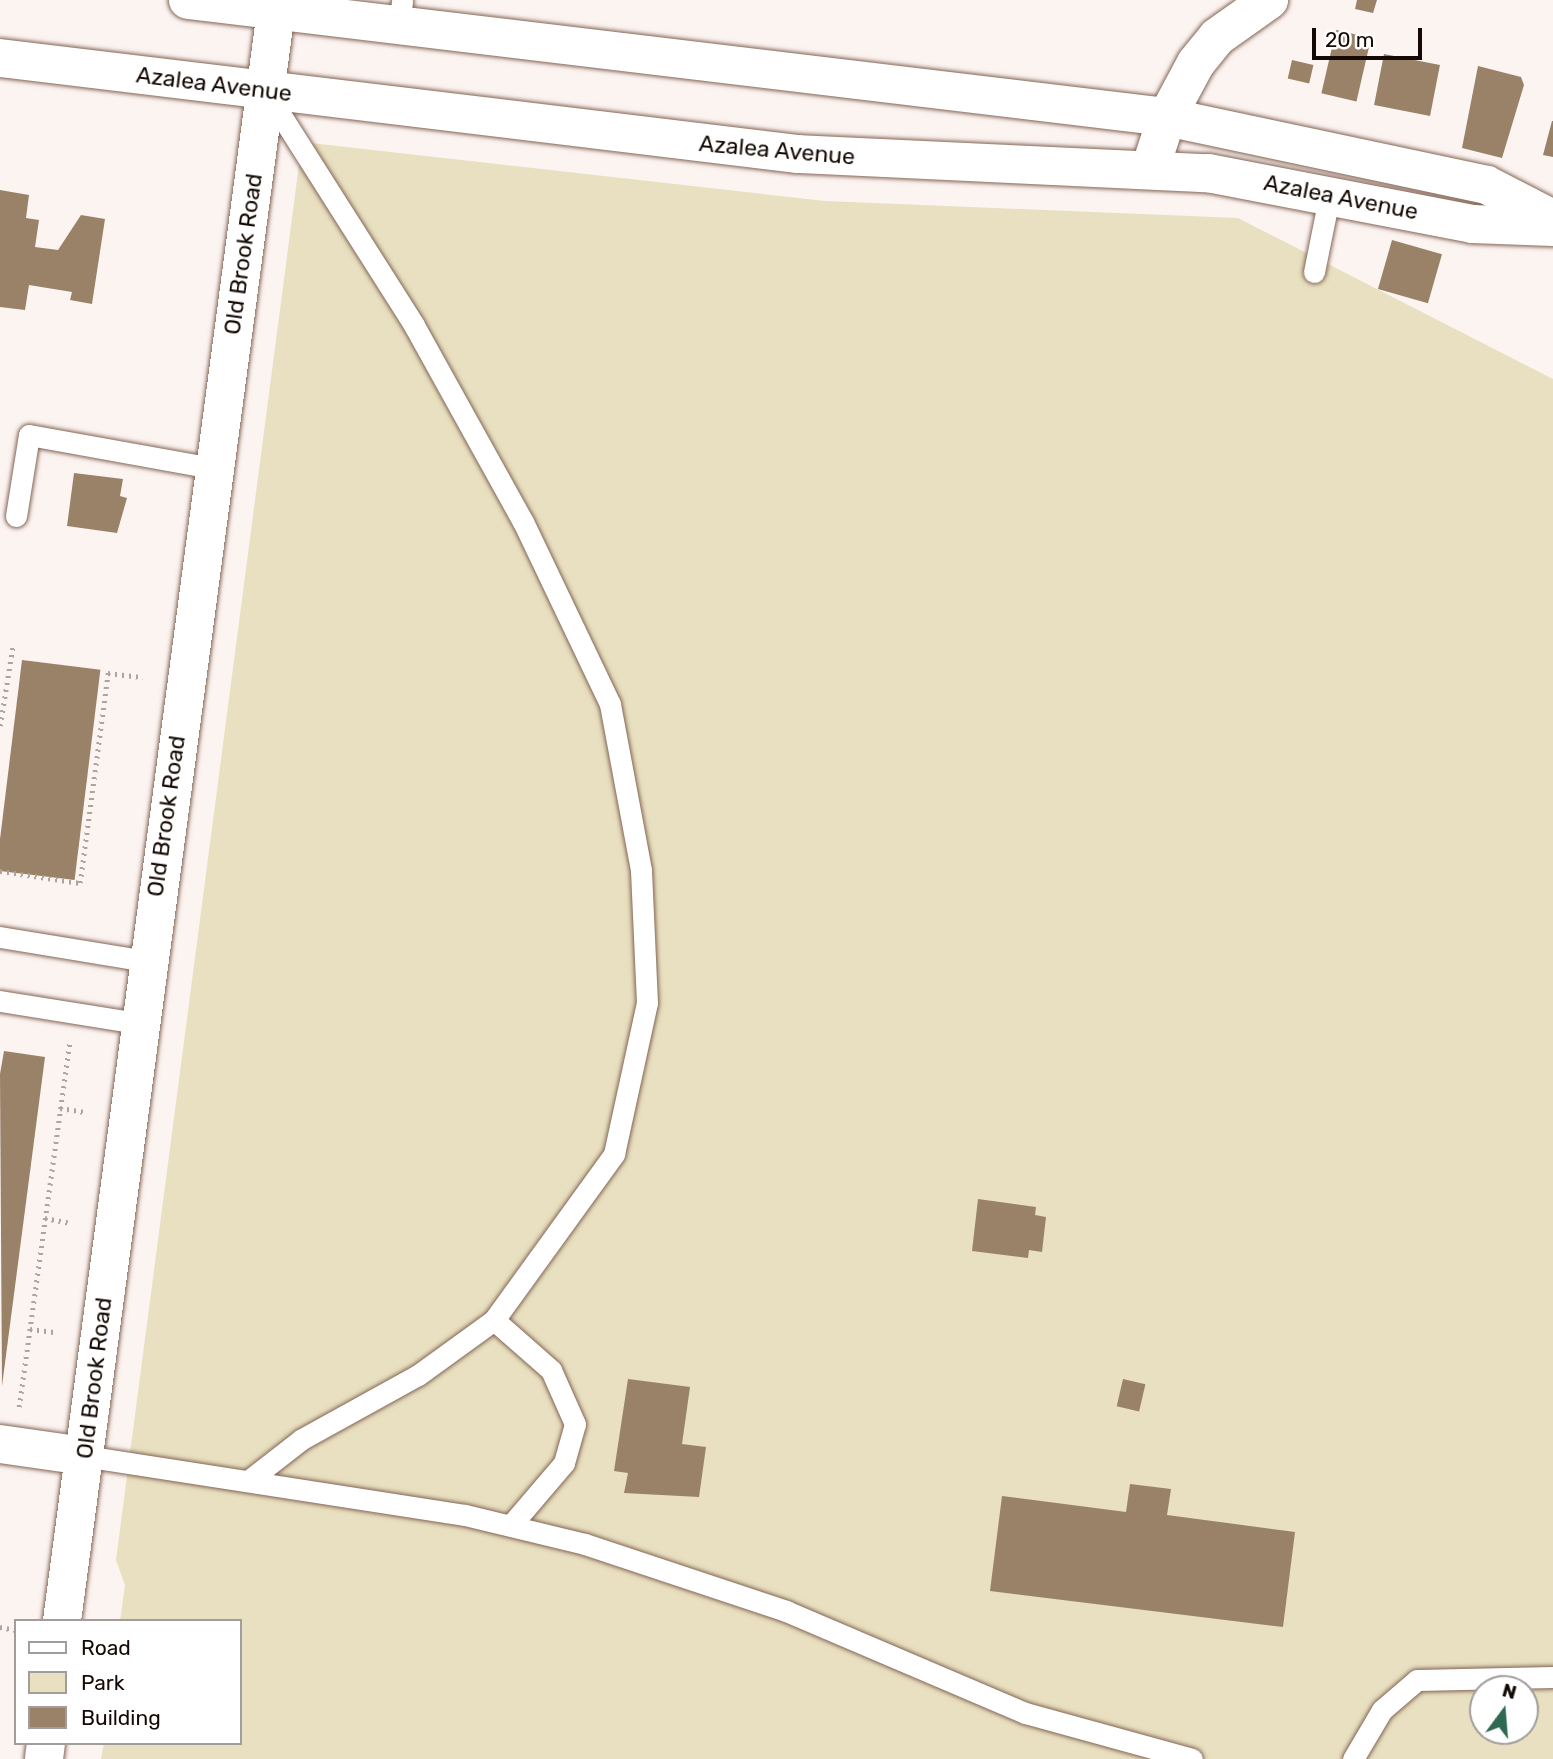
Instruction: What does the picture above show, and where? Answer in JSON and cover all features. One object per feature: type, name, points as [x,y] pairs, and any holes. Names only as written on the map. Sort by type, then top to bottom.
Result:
[{"type":"main road","name":"Azalea Avenue","points":[[188,0],[400,13],[1167,117],[1465,179],[1553,219]]},
{"type":"main road","points":[[1150,169],[1167,117],[1217,37],[1269,0]]},
{"type":"main road","name":"Old Brook Road","points":[[62,1619],[138,1023],[276,6]]},
{"type":"main road","name":"Azalea Avenue","points":[[0,58],[798,154],[1150,169],[1330,193],[1472,224],[1553,227]]},
{"type":"main road","points":[[0,1444],[84,1456]]},
{"type":"lane","points":[[248,1481],[302,1439],[418,1375],[494,1320],[614,1154],[647,1003],[641,870],[610,705],[523,522],[414,325],[265,90]]},
{"type":"lane","points":[[1314,272],[1330,193]]},
{"type":"lane","points":[[16,516],[29,435],[213,468]]},
{"type":"lane","points":[[0,937],[147,961]]},
{"type":"lane","points":[[0,1001],[138,1023]]},
{"type":"lane","points":[[494,1320],[551,1370],[575,1424],[564,1463],[511,1525]]},
{"type":"lane","points":[[84,1456],[511,1525],[702,1580],[1025,1713],[1192,1759]]},
{"type":"lane","points":[[1353,1759],[1381,1710],[1417,1680],[1553,1677]]},
{"type":"path","points":[[0,726],[13,645]]},
{"type":"path","points":[[0,871],[80,883],[108,673],[144,677]]},
{"type":"path","points":[[19,1407],[72,1033]]},
{"type":"path","points":[[60,1108],[85,1112]]},
{"type":"path","points":[[45,1219],[70,1223]]},
{"type":"path","points":[[30,1329],[56,1332]]},
{"type":"green space","points":[[302,142],[825,201],[1238,218],[1553,379],[1553,1759],[101,1759],[104,1745],[242,1745],[242,1619],[120,1619],[125,1585],[116,1560]]},
{"type":"building","points":[[1357,0],[1377,0],[1373,13],[1355,9]]},
{"type":"building","points":[[1336,30],[1371,38],[1356,101],[1321,93]]},
{"type":"building","points":[[1384,54],[1440,65],[1430,116],[1374,105]]},
{"type":"building","points":[[1292,60],[1313,65],[1309,83],[1288,79]]},
{"type":"building","points":[[1478,66],[1521,77],[1524,85],[1502,158],[1462,148]]},
{"type":"building","points":[[1553,121],[1553,157],[1543,155]]},
{"type":"building","points":[[0,190],[29,195],[26,218],[39,220],[35,247],[58,250],[81,215],[105,219],[92,304],[70,300],[72,292],[29,285],[25,310],[0,307]]},
{"type":"building","points":[[1392,240],[1442,254],[1428,303],[1378,289]]},
{"type":"building","points":[[74,473],[123,479],[120,496],[127,498],[117,533],[67,526]]},
{"type":"building","points":[[22,660],[100,670],[75,880],[0,871],[0,839]]},
{"type":"building","points":[[4,1051],[45,1057],[2,1386],[0,1074]]},
{"type":"building","points":[[978,1199],[1036,1207],[1035,1215],[1046,1217],[1042,1252],[1029,1250],[1028,1258],[972,1251]]},
{"type":"building","points":[[628,1379],[690,1387],[682,1444],[706,1447],[699,1497],[624,1493],[628,1473],[614,1471]]},
{"type":"building","points":[[1123,1379],[1145,1384],[1139,1411],[1117,1406]]},
{"type":"building","points":[[1130,1484],[1171,1489],[1167,1515],[1295,1532],[1283,1627],[990,1591],[1002,1496],[1126,1512]]}]
